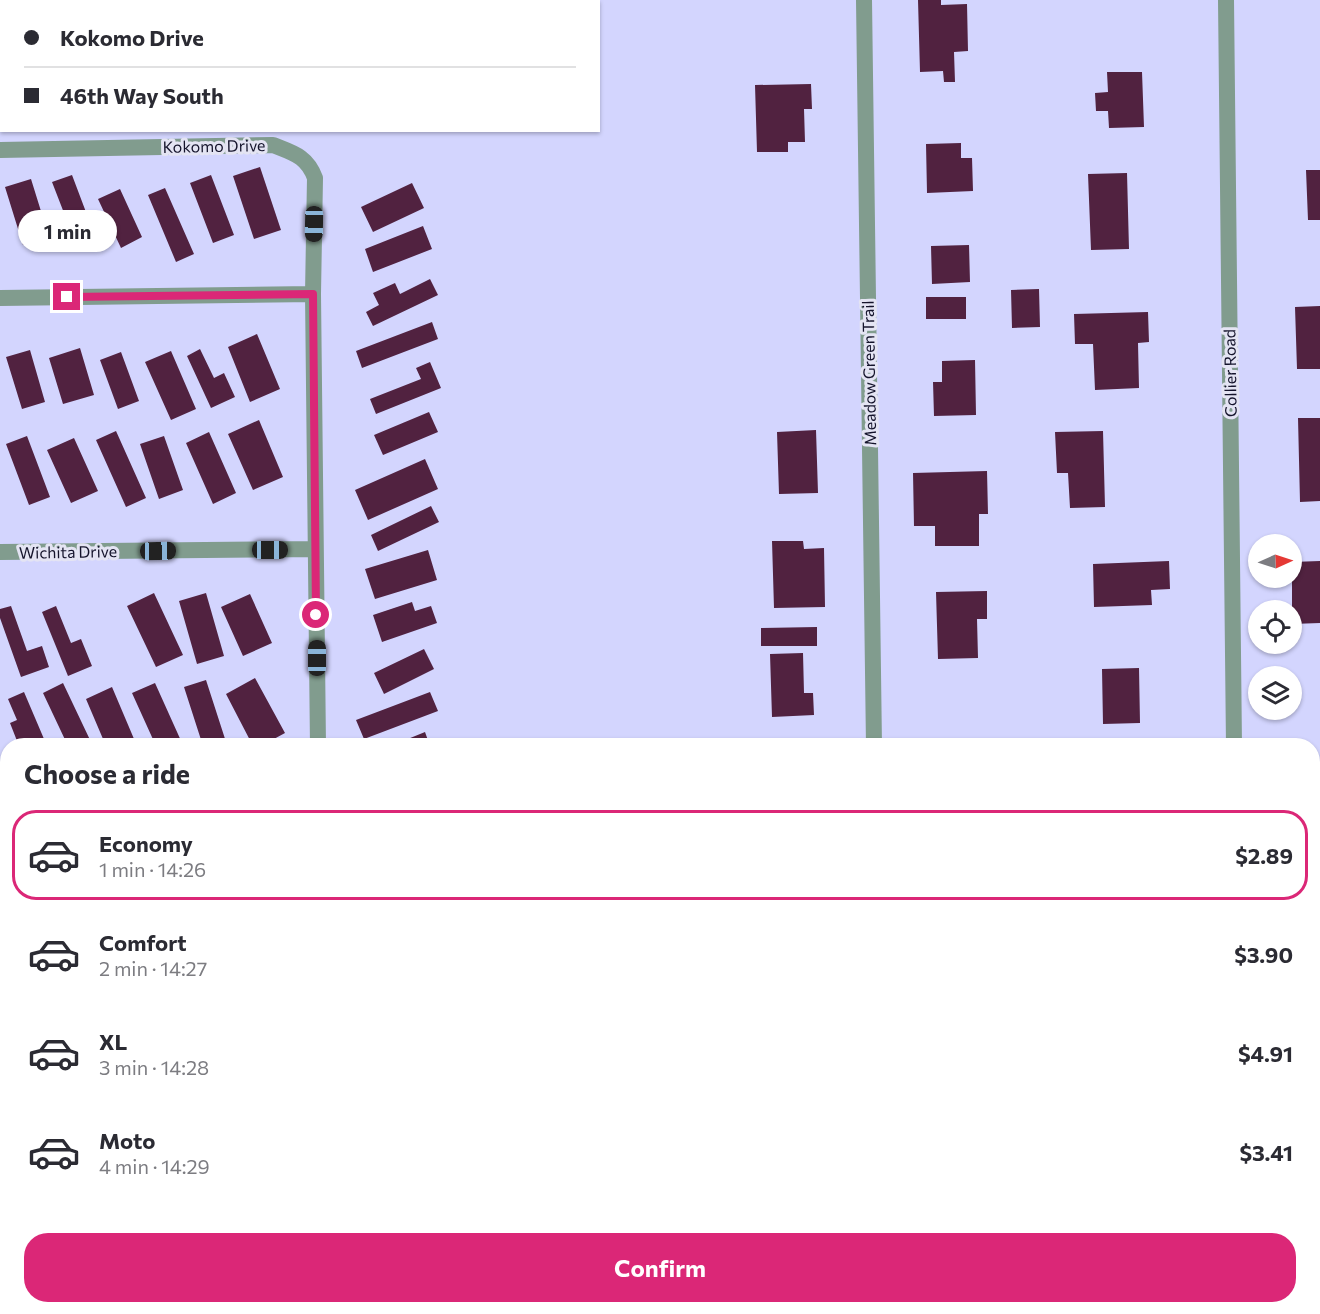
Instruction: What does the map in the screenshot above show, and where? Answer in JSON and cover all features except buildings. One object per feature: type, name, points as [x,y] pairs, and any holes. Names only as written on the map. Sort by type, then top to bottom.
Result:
[{"type":"street","name":"Meadow Green Trail","points":[[864,0],[874,738]]},
{"type":"street","name":"Collier Road","points":[[1226,0],[1234,738]]},
{"type":"street","name":"Kokomo Drive","points":[[0,150],[273,145],[298,155],[311,167],[315,178],[313,294],[318,738]]},
{"type":"street","points":[[0,298],[313,294]]},
{"type":"street","name":"Wichita Drive","points":[[0,552],[315,549]]},
{"type":"route","points":[[67,297],[313,294],[316,615]]}]
